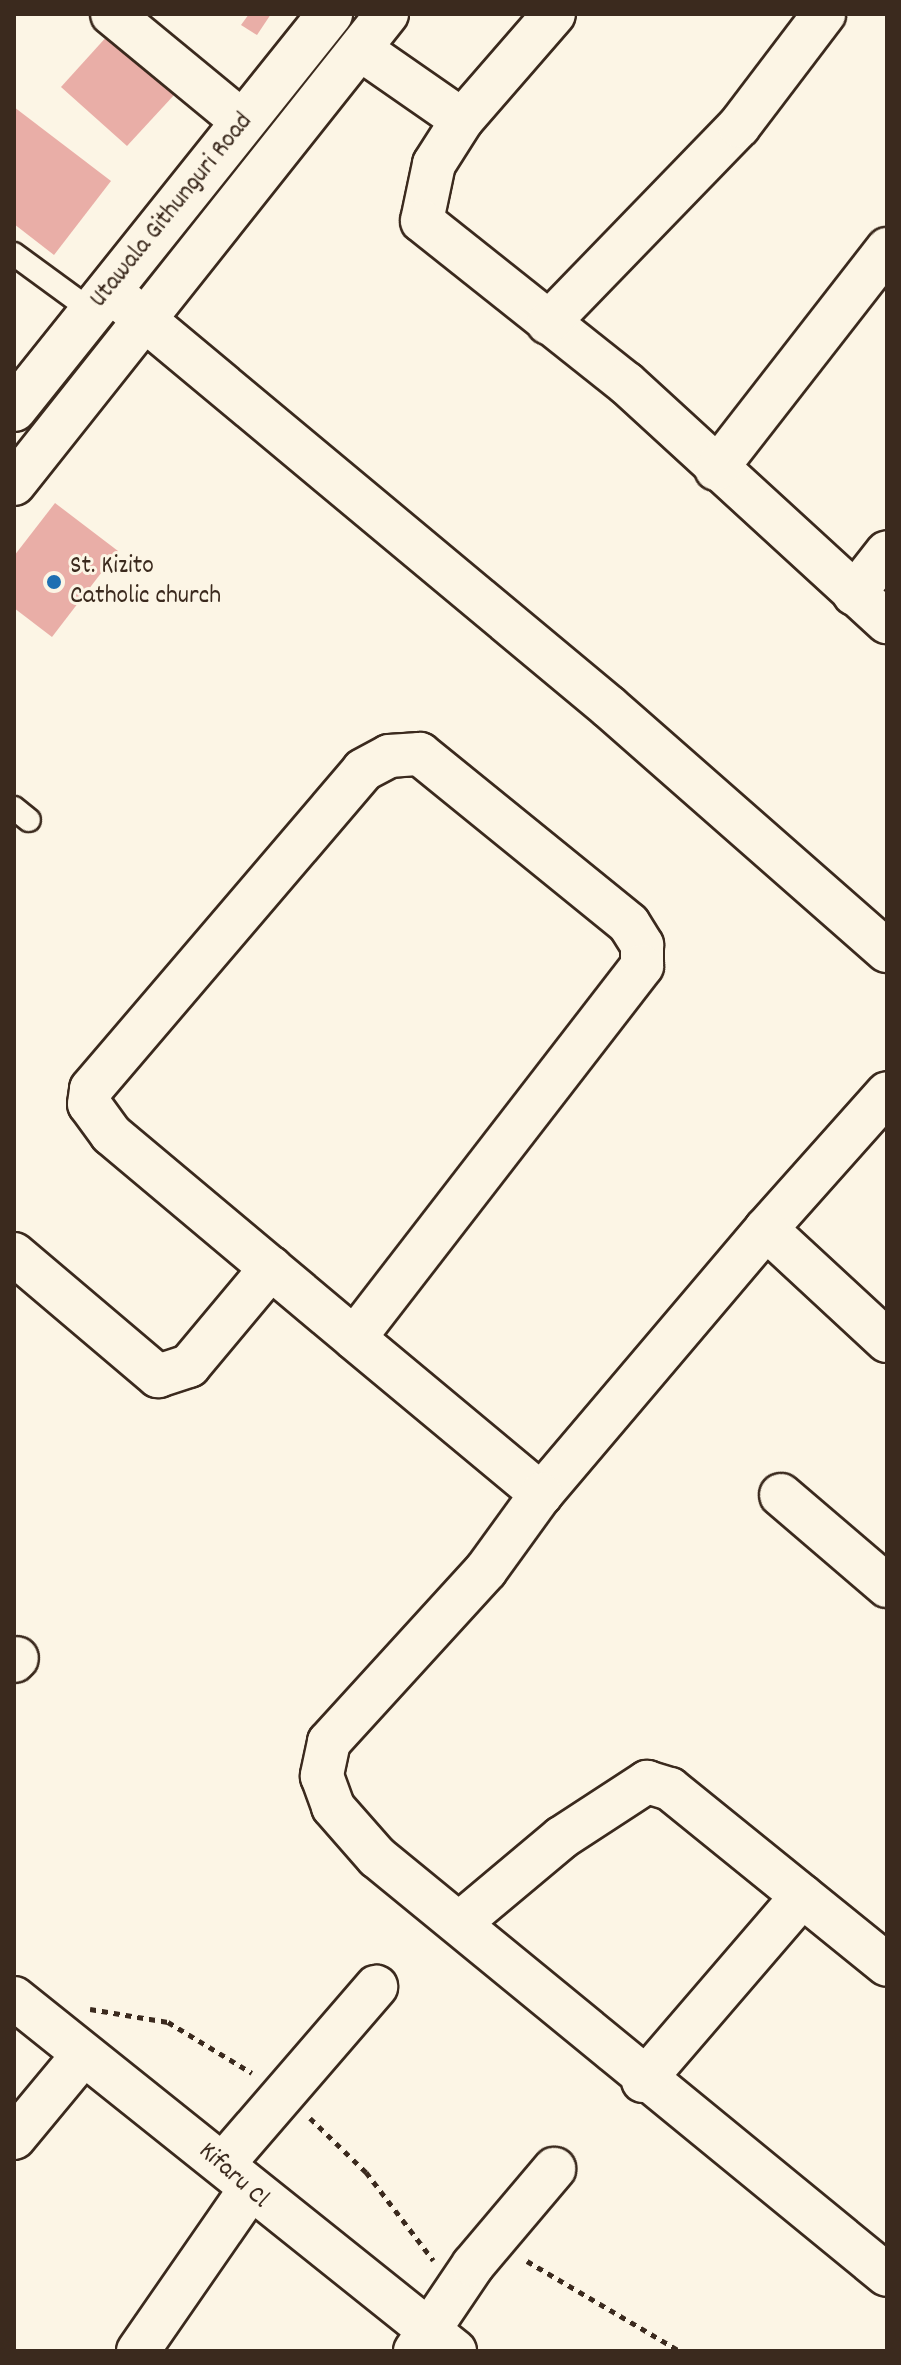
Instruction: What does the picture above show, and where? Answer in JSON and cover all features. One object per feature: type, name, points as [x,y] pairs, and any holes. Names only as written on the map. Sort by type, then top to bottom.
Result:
[{"type":"street","points":[[112,14],[243,122]]},
{"type":"street","name":"Utawala Githunguri Road","points":[[14,409],[330,14]]},
{"type":"street","points":[[14,484],[387,14]]},
{"type":"street","points":[[554,14],[462,120],[434,164],[422,221],[626,383],[716,469],[887,622]]},
{"type":"street","points":[[548,323],[739,126],[824,14]]},
{"type":"street","points":[[360,49],[462,120]]},
{"type":"street","points":[[716,469],[887,249]]},
{"type":"street","points":[[100,300],[143,319],[609,707],[887,951]]},
{"type":"street","points":[[854,594],[887,552]]},
{"type":"street","points":[[354,1338],[642,966],[642,945],[629,924],[420,754],[389,756],[363,770],[91,1089],[95,1120],[354,1338],[541,1494]]},
{"type":"street","points":[[887,1093],[766,1229],[541,1494],[486,1570],[329,1742],[322,1776],[333,1807],[377,1857],[461,1922],[643,2081],[887,2275]]},
{"type":"street","points":[[766,1229],[887,1341]]},
{"type":"street","points":[[14,1254],[158,1376],[189,1366],[271,1268]]},
{"type":"street","points":[[781,1495],[887,1586]]},
{"type":"street","points":[[461,1922],[561,1838],[647,1782],[670,1789],[887,1965]]},
{"type":"street","points":[[643,2081],[802,1896]]},
{"type":"street","points":[[138,2351],[285,2094],[376,1987]]},
{"type":"street","name":"Kifaru Cl","points":[[21,2003],[236,2177],[433,2345]]},
{"type":"street","points":[[14,2138],[83,2055]]},
{"type":"street","points":[[433,2345],[473,2265],[554,2169]]},
{"type":"lane","points":[[14,254],[100,300]]},
{"type":"path","points":[[21,2003],[107,2009],[168,2022],[285,2094],[366,2172],[423,2254],[448,2269],[518,2256],[680,2351]]},
{"type":"building","points":[[249,14],[271,14],[257,35],[241,25]]},
{"type":"building","points":[[109,34],[175,94],[127,146],[61,87]]},
{"type":"building","points":[[14,107],[111,181],[54,255],[14,224]]},
{"type":"building","name":"St. Kizito Catholic church","points":[[55,503],[118,551],[52,637],[14,608],[14,556]]},
{"type":"place","name":"St. Kizito Catholic church","points":[[54,582]]}]
